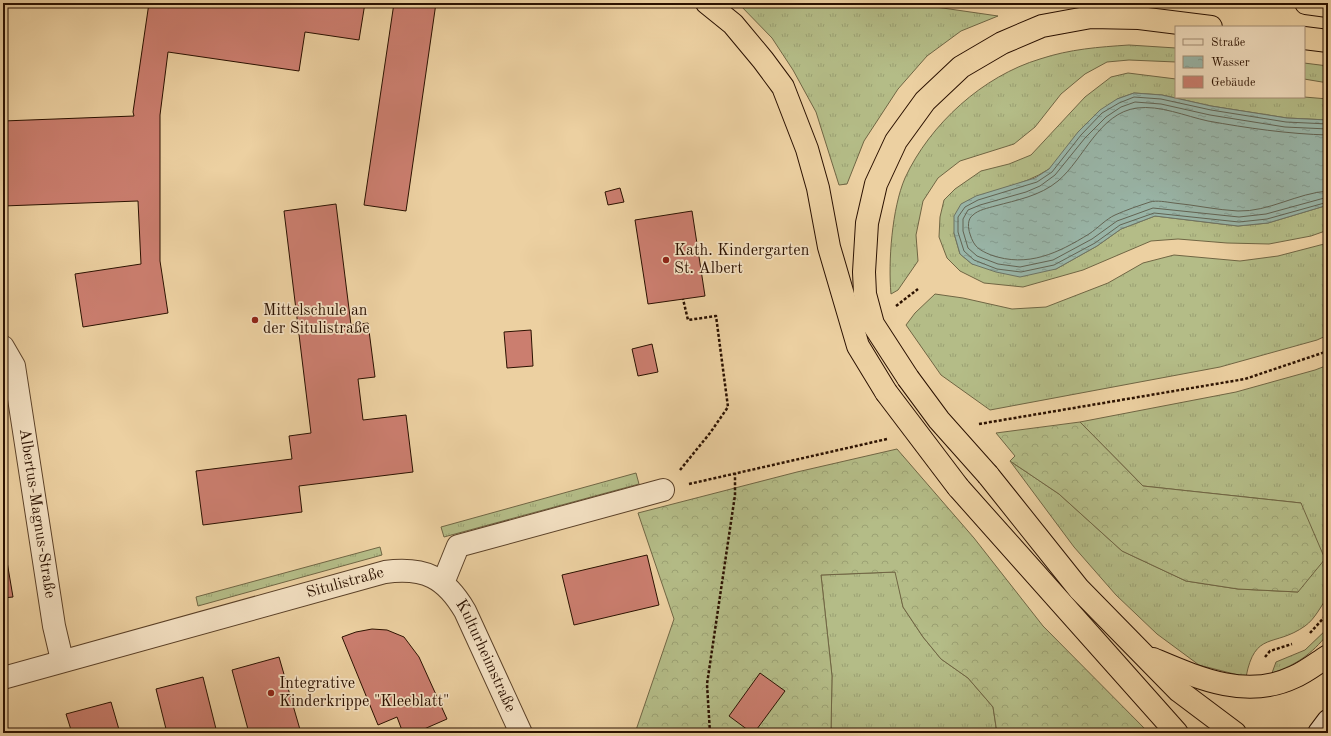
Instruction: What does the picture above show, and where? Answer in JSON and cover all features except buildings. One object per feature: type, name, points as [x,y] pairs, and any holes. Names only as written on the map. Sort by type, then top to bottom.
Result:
[{"type":"highway","points":[[707,3],[733,24],[783,87],[807,148],[818,188],[829,246],[858,346],[886,392],[958,487],[1177,733]]},
{"type":"highway","points":[[1306,3],[1328,6]]},
{"type":"highway","points":[[1203,26],[1139,18],[1091,17],[1042,26],[1002,43],[961,67],[924,101],[896,141],[876,184],[867,223],[864,272],[865,294],[873,324],[908,378],[939,420],[988,475],[1079,589],[1179,690],[1235,733]]},
{"type":"highway","points":[[1305,38],[1328,41]]},
{"type":"highway","points":[[1143,655],[1197,678],[1241,688],[1261,687],[1285,681],[1295,677],[1328,656]]},
{"type":"street","name":"Albertus-Magnus-Straße","points":[[3,347],[14,366],[54,626],[62,660]]},
{"type":"street","points":[[443,583],[458,546],[663,490]]},
{"type":"street","name":"Situlistraße","points":[[3,678],[62,660],[192,626],[385,572],[404,569],[421,572],[443,583]]},
{"type":"street","name":"Kulturheimstraße","points":[[443,583],[455,594],[465,611],[521,733]]},
{"type":"street","points":[[1320,733],[1328,721]]},
{"type":"path","points":[[663,490],[710,434],[728,407],[716,316],[688,320],[684,299]]},
{"type":"path","points":[[974,424],[1245,379],[1328,351]]},
{"type":"path","points":[[663,490],[892,438]]},
{"type":"path","points":[[710,733],[707,684],[735,495],[734,473]]},
{"type":"green space","points":[[738,3],[908,3],[998,16],[961,31],[927,56],[898,89],[864,141],[847,184],[839,185],[816,112],[793,70],[772,38]]},
{"type":"green space","points":[[1129,45],[1175,48],[1175,62],[1129,60],[1107,62],[1085,74],[1061,94],[1035,127],[1014,144],[960,161],[938,178],[923,201],[916,235],[918,261],[898,290],[891,294],[890,267],[892,235],[901,190],[905,178],[916,158],[944,121],[960,105],[998,77],[1040,59],[1062,53]]},
{"type":"green space","points":[[1305,63],[1328,66],[1328,83],[1305,79]]},
{"type":"green space","points":[[1128,73],[1175,79],[1175,98],[1162,95],[1134,93],[1117,99],[1049,169],[1028,180],[962,204],[954,233],[960,254],[972,264],[1056,269],[1097,246],[1121,229],[1155,216],[1238,226],[1268,223],[1328,205],[1328,230],[1311,236],[1269,244],[1227,243],[1178,239],[1151,241],[1083,270],[1023,287],[984,283],[960,271],[947,258],[939,237],[940,217],[944,200],[955,189],[981,171],[1009,164],[1031,155],[1085,97],[1111,77]]},
{"type":"green space","points":[[1305,97],[1328,99],[1328,120],[1287,118],[1211,106],[1175,98]]},
{"type":"green space","points":[[1328,243],[1328,335],[1317,340],[1220,367],[990,410],[941,375],[906,325],[915,313],[935,294],[963,298],[1012,309],[1046,307],[1108,283],[1143,263],[1174,255],[1240,261],[1278,256]]},
{"type":"green space","points":[[1328,365],[1328,596],[1315,616],[1305,626],[1294,633],[1267,642],[1260,646],[1250,662],[1246,677],[1199,665],[1157,634],[1116,595],[1074,547],[1010,461],[1059,494],[1122,551],[1186,581],[1238,589],[1298,592],[1301,503],[1143,486],[1080,422],[1236,392]]},
{"type":"green space","points":[[1080,422],[1143,486],[1301,503],[1325,559],[1298,592],[1238,589],[1186,581],[1122,551],[1059,494],[1010,461],[1015,456],[996,433]]},
{"type":"green space","points":[[897,449],[974,538],[1043,626],[1149,733],[997,733],[993,707],[968,678],[941,659],[923,637],[903,607],[895,572],[821,575],[832,676],[831,733],[635,733],[674,619],[638,513],[797,472]]},
{"type":"green space","points":[[636,473],[639,484],[444,537],[441,527]]},
{"type":"green space","points":[[380,547],[382,555],[198,606],[196,597]]},
{"type":"green space","points":[[896,572],[903,607],[923,637],[941,659],[968,678],[993,707],[997,733],[831,733],[832,676],[821,575]]},
{"type":"green space","points":[[1328,628],[1328,634],[1303,658],[1272,673],[1276,662],[1305,650]]},
{"type":"water","points":[[1134,93],[1162,95],[1211,106],[1287,118],[1328,120],[1328,205],[1268,223],[1238,226],[1155,216],[1121,229],[1097,246],[1056,269],[1020,277],[996,272],[972,264],[960,254],[954,233],[954,216],[961,204],[976,196],[1035,178],[1049,169],[1078,132],[1100,110],[1117,99]]},
{"type":"place","name":"Kath. Kindergarten St. Albert","points":[[666,260]]},
{"type":"place","name":"Mittelschule an der Situlistraße","points":[[255,320]]},
{"type":"place","name":"Integrative Kinderkrippe \"Kleeblatt\"","points":[[271,693]]}]
